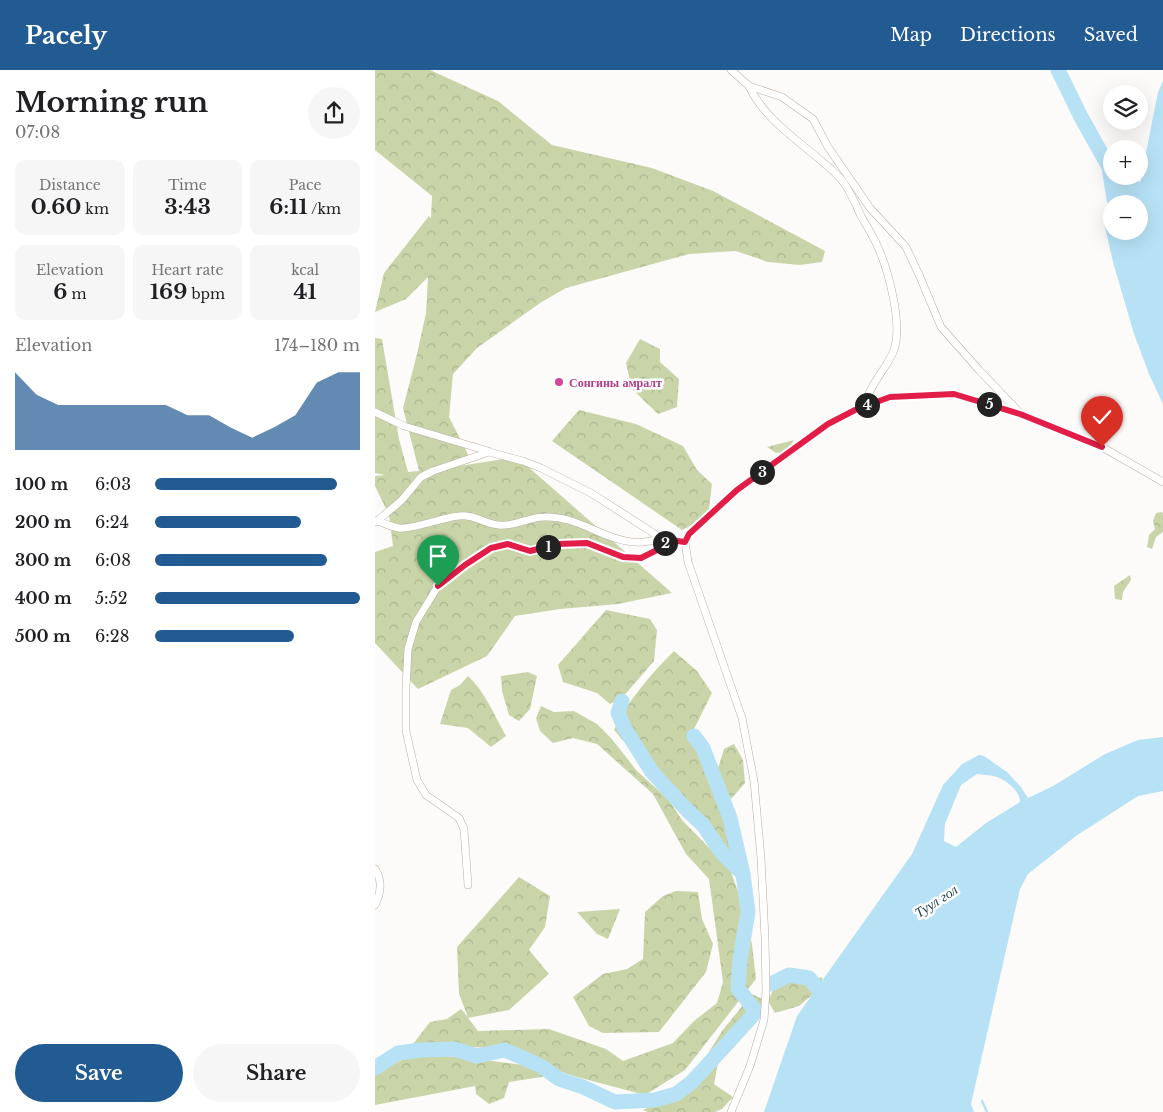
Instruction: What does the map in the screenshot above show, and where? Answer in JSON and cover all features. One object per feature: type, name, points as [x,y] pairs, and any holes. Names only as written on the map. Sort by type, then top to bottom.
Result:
[{"type":"street","points":[[731,70],[749,86],[782,97],[813,119],[833,154],[870,208],[905,247],[941,327],[1020,414]]},
{"type":"street","points":[[749,86],[755,99],[768,114],[795,141],[825,164],[843,181],[854,198],[861,217],[877,244],[896,312],[896,336],[895,348],[888,363],[870,390],[864,406]]},
{"type":"street","points":[[731,1112],[764,1020],[766,990],[761,858],[754,780],[742,718],[688,562],[685,542],[689,534],[737,490],[828,424],[864,406],[890,397],[954,394],[1020,414],[1102,447],[1163,482]]},
{"type":"street","points":[[375,412],[403,426],[523,461],[562,478],[665,539]]},
{"type":"street","points":[[376,522],[401,501],[421,478],[433,471],[489,452]]},
{"type":"street","points":[[376,522],[400,528],[460,516],[476,517],[501,526],[544,517],[570,520],[602,535],[632,543],[665,539],[685,542]]},
{"type":"street","points":[[468,885],[464,829],[459,818],[426,795],[417,780],[406,731],[408,650],[416,622],[438,586],[491,548],[508,544],[530,551],[558,544],[587,543],[623,557],[641,558],[657,550],[665,539]]},
{"type":"street","points":[[375,869],[379,874],[381,890],[375,905]]},
{"type":"green space","points":[[375,70],[430,70],[498,101],[552,145],[652,168],[713,191],[825,251],[822,262],[800,265],[768,262],[736,251],[689,254],[566,288],[540,303],[477,348],[453,374],[449,417],[472,462],[459,466],[517,457],[672,593],[618,604],[560,609],[515,616],[487,656],[418,689],[375,643],[375,552],[393,546],[389,515],[375,486],[375,476],[385,475],[375,473],[375,338],[382,339],[399,439],[408,472],[419,471],[403,408],[426,313],[428,277],[406,299],[375,312],[384,273],[429,216],[431,218],[432,196],[375,150]]},
{"type":"green space","points":[[640,339],[660,349],[660,362],[679,379],[677,407],[658,414],[632,389],[626,363]]},
{"type":"green space","points":[[579,410],[636,424],[683,446],[697,470],[712,484],[708,517],[682,530],[552,441]]},
{"type":"green space","points":[[794,440],[787,451],[776,453],[767,447]]},
{"type":"green space","points":[[1156,513],[1163,513],[1163,532],[1156,537],[1152,549],[1147,547],[1149,535],[1155,529],[1153,521]]},
{"type":"green space","points":[[1130,575],[1131,580],[1123,592],[1122,600],[1115,599],[1114,586]]},
{"type":"green space","points":[[606,610],[650,619],[657,630],[654,661],[622,698],[610,704],[597,693],[563,682],[558,665]]},
{"type":"green space","points":[[674,651],[697,671],[712,693],[690,737],[704,762],[742,859],[737,868],[728,860],[704,823],[657,780],[614,730],[626,708],[641,688]]},
{"type":"green space","points":[[528,672],[537,676],[530,709],[519,721],[509,715],[502,691],[501,676]]},
{"type":"green space","points":[[468,676],[485,697],[506,736],[491,747],[468,728],[440,724],[451,690],[460,685]]},
{"type":"green space","points":[[541,706],[554,712],[574,711],[597,724],[611,738],[637,771],[669,800],[682,820],[730,869],[744,909],[752,944],[756,979],[685,1070],[645,1095],[577,1077],[490,1048],[413,1044],[430,1022],[447,1019],[461,1009],[468,1017],[459,994],[457,947],[519,877],[550,896],[545,927],[529,950],[549,974],[509,1010],[468,1018],[478,1031],[549,1029],[606,1049],[623,1061],[673,1043],[694,1021],[717,1003],[723,982],[709,879],[686,854],[653,794],[597,744],[573,738],[553,743],[540,731],[536,718]]},
{"type":"green space","points":[[734,744],[743,760],[745,783],[731,799],[716,775],[724,749]]},
{"type":"green space","points":[[676,891],[698,892],[702,919],[713,944],[706,972],[659,1032],[603,1033],[589,1026],[573,997],[603,974],[627,969],[643,959],[645,912],[663,896]]},
{"type":"green space","points":[[620,909],[608,939],[597,934],[577,912]]},
{"type":"green space","points":[[822,977],[823,986],[799,1006],[775,1013],[768,1001],[776,984],[794,978],[805,982]]},
{"type":"green space","points":[[752,994],[762,999],[764,1011],[750,1023],[735,1046],[718,1063],[714,1084],[733,1097],[722,1109],[715,1112],[648,1112],[643,1110],[665,1100],[707,1055],[722,1031]]},
{"type":"green space","points":[[424,1053],[532,1066],[548,1076],[509,1082],[504,1098],[489,1104],[476,1094],[475,1086],[375,1105],[375,1073],[390,1064]]},
{"type":"water","points":[[1163,81],[1163,404],[1134,334],[1108,240],[1148,240],[1148,195],[1112,195],[1117,185],[1148,185],[1148,143],[1158,92]]},
{"type":"water","name":"Туул гол","points":[[1163,737],[1163,791],[1138,796],[1076,836],[1028,874],[1020,889],[971,1104],[974,1112],[764,1112],[797,1016],[912,854],[943,785],[962,764],[979,755],[984,756],[1007,772],[1028,798],[1053,786],[1105,754],[1138,740]],"holes":[[[977,774],[995,776],[1005,781],[1018,794],[1020,802],[986,823],[956,847],[944,841],[945,824],[961,785]]]},
{"type":"waterway","points":[[1058,70],[1081,117],[1109,167],[1113,195]]},
{"type":"waterway","points":[[622,701],[618,713],[625,729],[652,772],[703,825],[722,853],[743,874]]},
{"type":"waterway","points":[[375,1068],[398,1053],[454,1049],[477,1056],[505,1050],[541,1066],[559,1079],[583,1087],[615,1102],[655,1100],[676,1094],[692,1082],[756,1012],[738,988],[740,960],[748,912],[743,874],[730,818],[703,748],[694,736]]},
{"type":"waterway","points":[[771,984],[789,975],[809,978],[830,1004]]},
{"type":"waterway","points":[[982,1101],[987,1112]]},
{"type":"place","name":"Сонгины амралт","points":[[559,382]]},
{"type":"route","points":[[438,586],[491,548],[508,544],[530,551],[558,544],[587,543],[623,557],[641,558],[657,550],[669,540],[685,542],[689,534],[737,490],[828,424],[855,410],[890,397],[954,394],[1020,414],[1102,447]]}]
